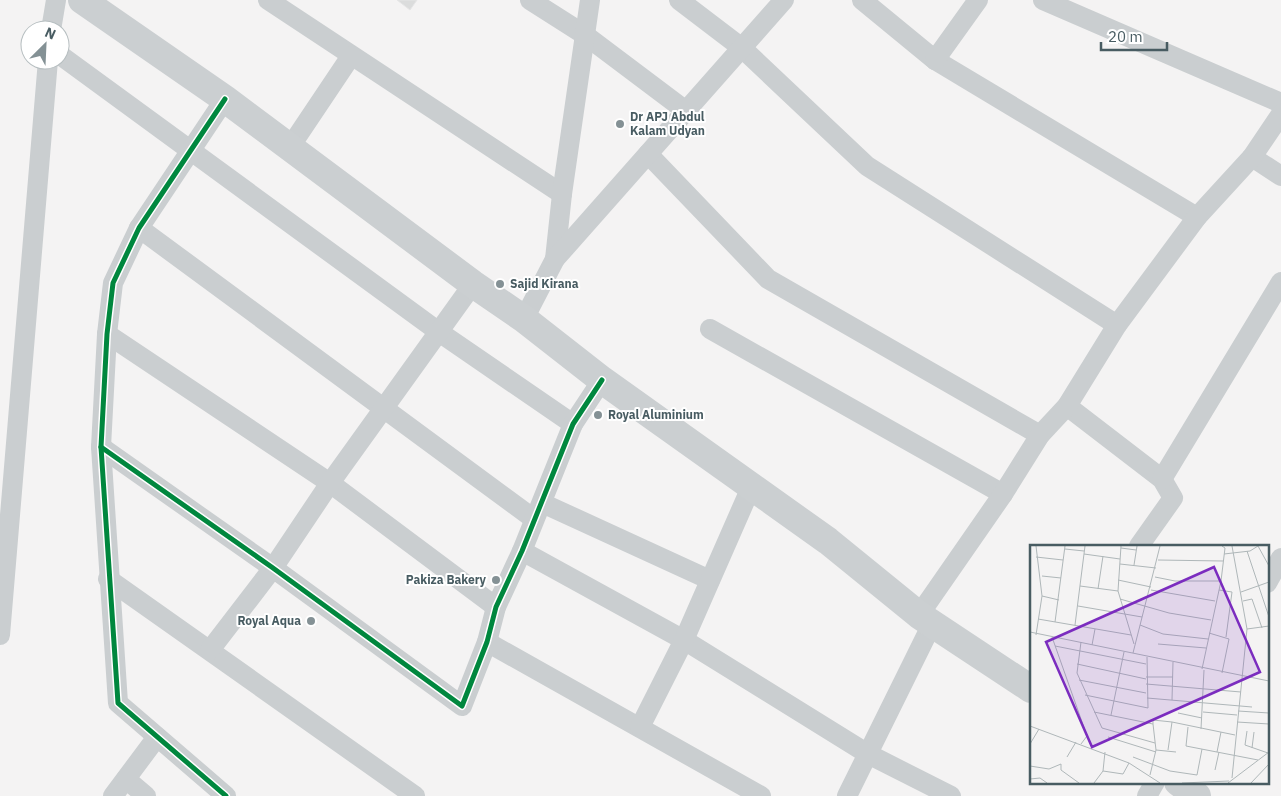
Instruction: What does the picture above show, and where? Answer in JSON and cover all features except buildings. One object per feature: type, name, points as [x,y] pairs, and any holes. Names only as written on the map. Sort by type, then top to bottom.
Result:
[{"type":"main road","points":[[82,0],[225,99],[473,284],[524,319],[602,380],[752,485],[828,541],[926,620],[1030,688]]},
{"type":"main road","points":[[1181,784],[1197,796]]},
{"type":"street","points":[[53,20],[56,0]]},
{"type":"street","points":[[268,0],[350,56],[562,194]]},
{"type":"street","points":[[530,0],[585,35],[686,111]]},
{"type":"street","points":[[555,259],[562,194],[590,0]]},
{"type":"street","points":[[679,0],[742,48],[867,166],[1117,325]]},
{"type":"street","points":[[524,319],[555,259],[784,0]]},
{"type":"street","points":[[862,0],[935,60],[1197,217]]},
{"type":"street","points":[[935,60],[978,0]]},
{"type":"street","points":[[1043,0],[1281,103]]},
{"type":"street","points":[[290,147],[350,56]]},
{"type":"street","points":[[70,62],[438,332],[572,424]]},
{"type":"street","points":[[0,635],[47,70]]},
{"type":"street","points":[[225,99],[139,228],[113,283],[107,334],[101,448],[108,579],[118,703],[226,796]]},
{"type":"street","points":[[847,796],[868,754],[926,620],[1040,435],[1068,406],[1117,325],[1197,217],[1252,157],[1281,114]]},
{"type":"street","points":[[648,154],[768,279],[1040,435]]},
{"type":"street","points":[[1252,157],[1281,176]]},
{"type":"street","points":[[139,228],[385,408],[538,511],[710,580]]},
{"type":"street","points":[[1162,479],[1281,282]]},
{"type":"street","points":[[210,650],[273,568],[330,483],[473,284]]},
{"type":"street","points":[[710,329],[1004,494]]},
{"type":"street","points":[[107,334],[330,483],[496,607]]},
{"type":"street","points":[[101,448],[273,568],[462,706],[487,642],[496,607],[522,551],[572,424],[602,380]]},
{"type":"street","points":[[1068,406],[1162,479],[1173,498],[1141,545]]},
{"type":"street","points":[[640,727],[684,640],[752,485]]},
{"type":"street","points":[[522,551],[684,640],[868,754],[951,796]]},
{"type":"street","points":[[1268,581],[1281,558]]},
{"type":"street","points":[[108,579],[415,796]]},
{"type":"street","points":[[487,642],[761,796]]},
{"type":"street","points":[[113,796],[157,737]]},
{"type":"street","points":[[126,779],[146,796]]},
{"type":"street","points":[[1147,796],[1154,784]]},
{"type":"cycle path","points":[[225,99],[139,228],[113,283],[107,334],[101,447],[118,703],[226,796]]},
{"type":"cycle path","points":[[101,447],[273,568],[462,706],[487,642],[496,607],[522,551],[573,424],[602,380]]},
{"type":"place","name":"Dr APJ Abdul Kalam Udyan","points":[[620,124]]},
{"type":"place","name":"Sajid Kirana","points":[[500,284]]},
{"type":"place","name":"Royal Aluminium","points":[[598,415]]},
{"type":"place","name":"Pakiza Bakery","points":[[496,580]]},
{"type":"place","name":"Royal Aqua","points":[[311,621]]}]
